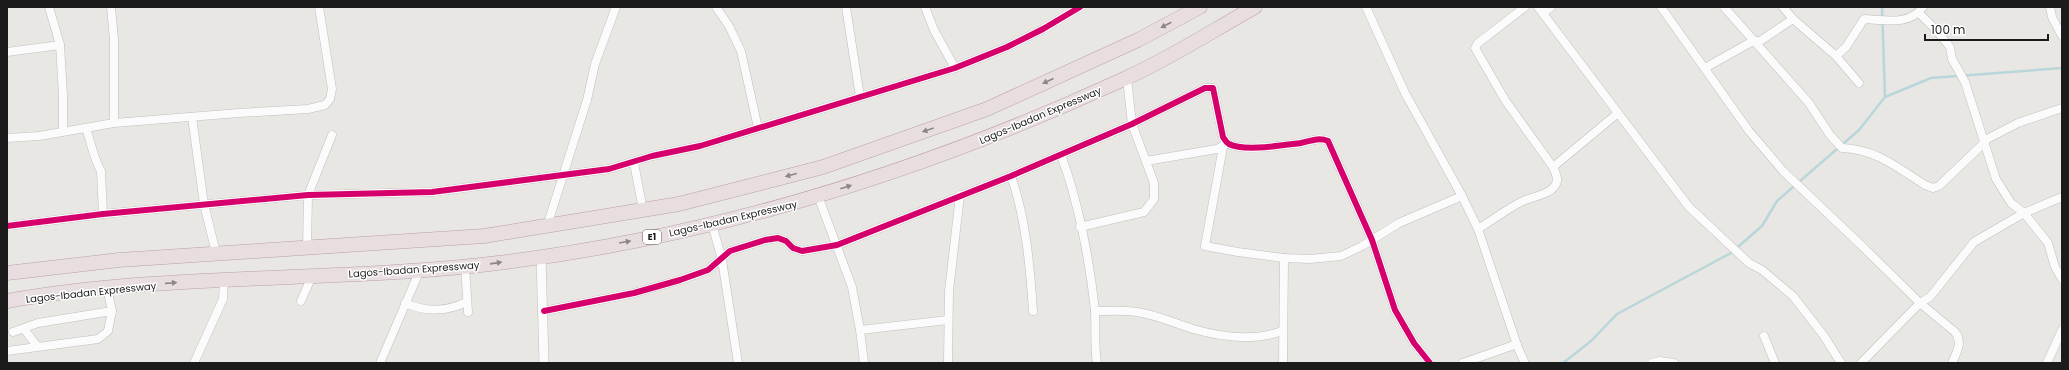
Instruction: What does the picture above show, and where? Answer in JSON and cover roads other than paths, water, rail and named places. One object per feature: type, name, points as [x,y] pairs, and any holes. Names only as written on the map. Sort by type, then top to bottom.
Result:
[{"type":"highway","points":[[7,273],[119,260],[484,236],[679,204],[823,167],[987,109],[1138,40],[1200,7]]},
{"type":"highway","name":"Lagos-Ibadan Expressway","points":[[7,301],[107,288],[224,280],[420,270],[465,266],[541,257],[712,224],[818,196],[940,156],[1127,78],[1255,7]]},
{"type":"street","points":[[49,7],[60,45],[63,95],[63,131]]},
{"type":"street","points":[[111,7],[114,40],[114,123]]},
{"type":"street","points":[[7,138],[39,136],[114,123],[308,109],[325,105],[330,99],[332,89],[319,7]]},
{"type":"street","points":[[548,226],[562,176],[587,100],[598,58],[616,7]]},
{"type":"street","points":[[716,7],[729,26],[741,51],[758,128]]},
{"type":"street","points":[[846,7],[860,96]]},
{"type":"street","points":[[925,7],[934,30],[955,68]]},
{"type":"street","points":[[1366,7],[1405,93],[1462,196],[1478,230],[1517,344],[1525,363]]},
{"type":"street","points":[[1478,230],[1523,201],[1540,196],[1552,189],[1557,183],[1553,166],[1505,100],[1475,48],[1478,43],[1525,7]]},
{"type":"street","points":[[1551,7],[1541,10],[1689,207],[1749,263],[1762,270],[1792,296],[1824,336],[1841,363]]},
{"type":"street","points":[[1661,7],[1706,68],[1749,131],[1783,171],[1920,303],[1959,337],[1959,346],[1952,363]]},
{"type":"street","points":[[1724,7],[1809,103],[1830,134],[1842,148],[1859,149],[1879,156],[1925,186],[1933,188],[1939,186],[1985,141],[2018,123],[2062,108]]},
{"type":"street","points":[[1783,7],[1793,19],[1836,56],[1859,83]]},
{"type":"street","points":[[2050,7],[2052,17],[2062,36]]},
{"type":"street","points":[[7,226],[103,214],[308,195],[432,192],[609,169],[634,163],[652,156],[700,146],[955,68],[1007,47],[1043,29],[1078,8]]},
{"type":"street","points":[[1836,56],[1846,47],[1864,19],[1905,21],[1921,10],[1950,47],[1952,59],[1965,82],[1996,179],[2010,203],[2024,213],[2048,243],[2055,267],[2062,279]]},
{"type":"street","points":[[1706,68],[1753,41],[1760,41],[1793,19]]},
{"type":"street","points":[[7,52],[60,45]]},
{"type":"street","points":[[1080,227],[1144,212],[1154,199],[1154,183],[1132,124],[1127,78]]},
{"type":"street","points":[[544,311],[634,293],[680,280],[708,270],[722,260],[730,251],[747,244],[778,238],[786,241],[793,248],[802,251],[837,245],[1061,155],[1132,124],[1205,88],[1213,88],[1225,145],[1205,246],[1284,258],[1310,259],[1341,256],[1400,223],[1462,196]]},
{"type":"street","points":[[1553,166],[1618,113]]},
{"type":"street","points":[[192,117],[204,204],[216,253]]},
{"type":"street","points":[[86,128],[96,157],[97,165],[101,171],[103,214]]},
{"type":"street","points":[[307,248],[308,195],[332,134]]},
{"type":"street","points":[[1146,161],[1225,145],[1246,147],[1284,145],[1322,138],[1328,141],[1372,240],[1395,310],[1414,343],[1430,363]]},
{"type":"street","points":[[1061,155],[1075,202],[1087,253],[1095,311],[1097,363]]},
{"type":"street","points":[[634,163],[643,210]]},
{"type":"street","points":[[1011,176],[1017,193],[1029,261],[1033,311]]},
{"type":"street","points":[[948,363],[948,320],[960,195]]},
{"type":"street","points":[[818,196],[852,287],[864,363]]},
{"type":"street","points":[[1861,363],[1920,303],[1930,297],[1974,242],[2024,213],[2062,197]]},
{"type":"street","points":[[712,224],[722,260],[738,363]]},
{"type":"street","points":[[541,257],[544,311],[544,363]]},
{"type":"street","points":[[1283,363],[1282,330],[1284,258]]},
{"type":"street","points":[[465,266],[466,302],[468,312]]},
{"type":"street","points":[[380,363],[420,270]]},
{"type":"street","points":[[301,301],[312,276]]},
{"type":"street","points":[[194,363],[223,299],[224,280]]},
{"type":"street","points":[[7,351],[98,339],[108,331],[112,311],[107,288]]},
{"type":"street","points":[[406,303],[418,309],[444,309],[455,308],[466,302]]},
{"type":"street","points":[[13,332],[38,324],[112,311]]},
{"type":"street","points":[[1095,311],[1136,312],[1160,317],[1194,329],[1243,337],[1267,336],[1282,330]]},
{"type":"street","points":[[860,330],[948,320]]},
{"type":"street","points":[[24,329],[37,346]]},
{"type":"street","points":[[2046,363],[2062,330]]},
{"type":"street","points":[[1764,336],[1775,363]]},
{"type":"street","points":[[1463,363],[1517,344]]},
{"type":"street","points":[[1652,363],[1660,361],[1674,363]]},
{"type":"waterway","points":[[1563,363],[1591,341],[1617,314],[1731,253],[1762,226],[1777,201],[1859,130],[1885,97],[1882,7]]},
{"type":"waterway","points":[[1885,97],[1931,78],[2062,68]]}]
